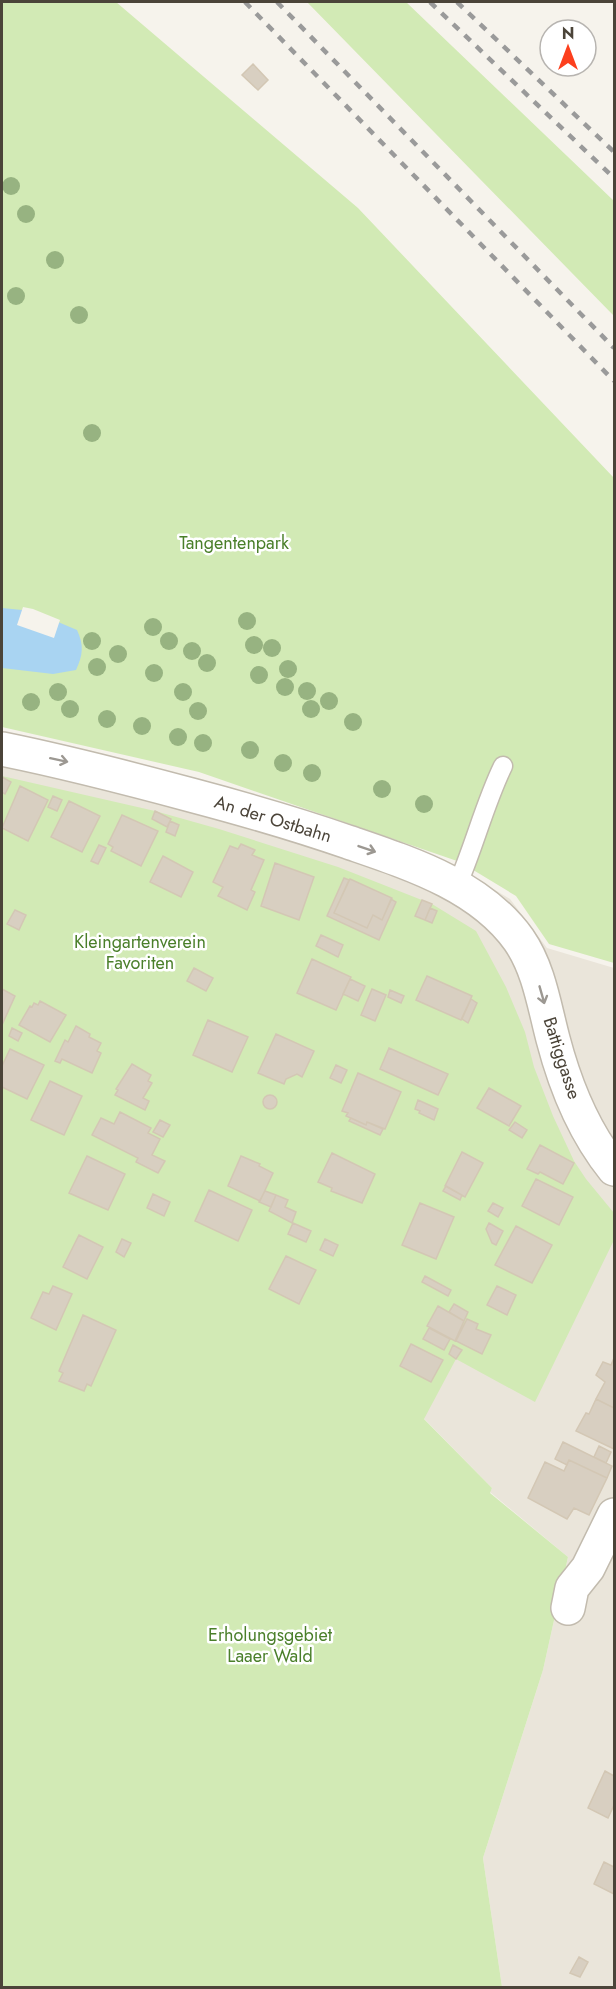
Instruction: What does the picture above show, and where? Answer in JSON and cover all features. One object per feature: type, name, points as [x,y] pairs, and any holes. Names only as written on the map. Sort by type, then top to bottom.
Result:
[{"type":"street","name":"An der Ostbahn","points":[[2,749],[65,762],[280,819],[418,867],[489,909],[505,923],[520,942]]},
{"type":"street","name":"Battiggasse","points":[[520,942],[532,964],[563,1071],[585,1124],[615,1169]]},
{"type":"street","points":[[568,1608],[572,1588],[588,1568],[615,1515]]},
{"type":"lane","points":[[456,888],[466,866],[493,786],[503,766]]},
{"type":"shaded area","points":[[2,733],[200,779],[443,859],[510,899],[547,948],[614,968],[614,1987],[502,1987],[483,1858],[543,1670],[568,1557],[490,1492],[492,1488],[353,1346],[2,1362]]},
{"type":"green space","name":"Tangentenpark","points":[[2,2],[116,2],[358,208],[614,478],[614,963],[549,944],[516,896],[460,862],[199,772],[2,727]]},
{"type":"green space","points":[[307,2],[406,2],[614,201],[614,316]]},
{"type":"green space","points":[[2,776],[155,811],[338,867],[432,904],[476,931],[506,987],[525,1032],[534,1067],[553,1116],[574,1161],[614,1213],[614,1240],[535,1402],[456,1359],[424,1419],[492,1488],[490,1493],[568,1557],[543,1670],[483,1858],[502,1987],[2,1988]]},
{"type":"water","points":[[2,608],[32,611],[77,630],[82,650],[76,670],[53,674],[2,668]]},
{"type":"pier","points":[[23,607],[60,620],[54,638],[17,625]]},
{"type":"building","points":[[253,64],[268,80],[258,90],[242,75]]},
{"type":"building","points":[[2,777],[11,782],[5,794],[2,792]]},
{"type":"building","points":[[20,786],[48,800],[28,841],[2,828]]},
{"type":"building","points":[[53,796],[62,800],[57,811],[48,807]]},
{"type":"building","points":[[69,801],[100,816],[82,852],[51,837]]},
{"type":"building","points":[[155,811],[171,819],[167,827],[152,819]]},
{"type":"building","points":[[122,815],[158,831],[141,866],[111,851],[113,847],[108,844]]},
{"type":"building","points":[[170,821],[179,825],[175,836],[166,832]]},
{"type":"building","points":[[241,844],[255,850],[252,855],[264,860],[251,890],[255,892],[247,910],[218,896],[223,887],[213,882],[230,846],[238,849]]},
{"type":"building","points":[[99,845],[106,848],[98,864],[91,861]]},
{"type":"building","points":[[163,856],[193,872],[181,897],[150,882]]},
{"type":"building","points":[[275,863],[314,877],[299,920],[261,906]]},
{"type":"building","points":[[344,878],[349,880],[334,913],[367,928],[373,915],[382,920],[391,899],[396,902],[379,940],[327,916]]},
{"type":"building","points":[[350,879],[392,898],[382,920],[373,915],[367,928],[334,913]]},
{"type":"building","points":[[422,900],[432,904],[425,920],[415,916]]},
{"type":"building","points":[[430,908],[437,911],[432,923],[425,920]]},
{"type":"building","points":[[15,910],[26,915],[19,930],[7,924]]},
{"type":"building","points":[[321,935],[343,945],[338,957],[316,946]]},
{"type":"building","points":[[312,959],[351,977],[336,1010],[297,993]]},
{"type":"building","points":[[194,968],[213,978],[206,991],[187,981]]},
{"type":"building","points":[[427,976],[472,996],[461,1020],[416,1000]]},
{"type":"building","points":[[350,979],[365,986],[358,1001],[343,994]]},
{"type":"building","points":[[2,989],[15,996],[2,1025]]},
{"type":"building","points":[[372,989],[386,995],[375,1021],[361,1015]]},
{"type":"building","points":[[390,990],[404,996],[401,1003],[388,997]]},
{"type":"building","points":[[471,999],[477,1003],[468,1023],[462,1019]]},
{"type":"building","points":[[40,1001],[66,1015],[50,1042],[19,1025],[30,1006],[32,1007],[34,1003],[38,1005]]},
{"type":"building","points":[[208,1020],[248,1037],[232,1072],[193,1055]]},
{"type":"building","points":[[76,1026],[101,1043],[97,1051],[101,1053],[92,1073],[62,1059],[60,1063],[55,1061],[65,1040],[68,1042]]},
{"type":"building","points":[[12,1028],[22,1033],[18,1041],[9,1036]]},
{"type":"building","points":[[276,1034],[314,1051],[302,1077],[297,1074],[286,1079],[284,1084],[258,1073]]},
{"type":"building","points":[[389,1048],[448,1074],[438,1095],[380,1069]]},
{"type":"building","points":[[10,1049],[44,1065],[27,1099],[2,1087],[2,1066]]},
{"type":"building","points":[[132,1064],[151,1075],[148,1081],[152,1083],[143,1098],[149,1101],[145,1110],[115,1095],[118,1090],[116,1089]]},
{"type":"building","points":[[336,1065],[347,1070],[341,1083],[330,1078]]},
{"type":"building","points":[[358,1073],[401,1092],[385,1129],[367,1122],[366,1125],[346,1116],[348,1113],[342,1111]]},
{"type":"building","points":[[50,1081],[82,1096],[64,1135],[31,1120]]},
{"type":"building","points":[[489,1088],[521,1106],[509,1126],[477,1108]]},
{"type":"building","points":[[270,1095],[275,1097],[277,1102],[275,1107],[270,1109],[265,1107],[263,1102],[265,1097]]},
{"type":"building","points":[[418,1100],[438,1109],[434,1120],[415,1109]]},
{"type":"building","points":[[120,1112],[151,1128],[148,1133],[160,1139],[152,1155],[165,1161],[158,1173],[136,1162],[138,1158],[92,1135],[101,1118],[114,1124]]},
{"type":"building","points":[[351,1118],[383,1129],[380,1135],[349,1121]]},
{"type":"building","points":[[160,1120],[170,1125],[163,1137],[153,1132]]},
{"type":"building","points":[[515,1122],[527,1130],[522,1138],[509,1130]]},
{"type":"building","points":[[540,1145],[574,1163],[563,1184],[540,1172],[538,1174],[527,1169]]},
{"type":"building","points":[[462,1152],[483,1163],[465,1197],[445,1186]]},
{"type":"building","points":[[332,1153],[375,1174],[362,1203],[331,1191],[332,1188],[318,1182]]},
{"type":"building","points":[[87,1156],[125,1174],[108,1210],[69,1193]]},
{"type":"building","points":[[241,1156],[260,1164],[259,1166],[273,1173],[260,1201],[228,1186]]},
{"type":"building","points":[[536,1179],[573,1197],[559,1225],[522,1206]]},
{"type":"building","points":[[446,1186],[462,1195],[460,1200],[443,1191]]},
{"type":"building","points":[[209,1190],[252,1210],[238,1241],[195,1221]]},
{"type":"building","points":[[265,1191],[276,1195],[271,1207],[259,1202]]},
{"type":"building","points":[[153,1194],[170,1202],[164,1216],[147,1208]]},
{"type":"building","points":[[276,1195],[288,1200],[285,1207],[296,1212],[292,1223],[269,1211]]},
{"type":"building","points":[[420,1203],[454,1217],[436,1259],[402,1245]]},
{"type":"building","points":[[493,1203],[503,1208],[498,1217],[488,1211]]},
{"type":"building","points":[[293,1223],[311,1231],[306,1242],[288,1234]]},
{"type":"building","points":[[489,1223],[503,1231],[496,1245],[492,1243],[486,1229]]},
{"type":"building","points":[[516,1226],[552,1245],[532,1283],[495,1265]]},
{"type":"building","points":[[79,1235],[103,1247],[87,1279],[63,1267]]},
{"type":"building","points":[[122,1239],[131,1243],[124,1257],[116,1252]]},
{"type":"building","points":[[325,1239],[338,1245],[333,1256],[320,1250]]},
{"type":"building","points":[[286,1256],[316,1270],[299,1304],[269,1289]]},
{"type":"building","points":[[425,1276],[451,1290],[448,1296],[422,1282]]},
{"type":"building","points":[[53,1286],[72,1294],[56,1330],[31,1318],[43,1292],[49,1294]]},
{"type":"building","points":[[497,1286],[516,1295],[507,1315],[487,1305]]},
{"type":"building","points":[[454,1304],[468,1312],[464,1321],[449,1312]]},
{"type":"building","points":[[438,1306],[464,1321],[455,1341],[427,1326]]},
{"type":"building","points":[[83,1315],[116,1330],[91,1386],[87,1384],[84,1391],[59,1381],[63,1373],[59,1371]]},
{"type":"building","points":[[467,1319],[478,1324],[476,1329],[491,1335],[482,1354],[456,1341]]},
{"type":"building","points":[[429,1328],[450,1339],[444,1350],[423,1339]]},
{"type":"building","points":[[411,1344],[443,1360],[431,1382],[400,1366]]},
{"type":"building","points":[[453,1345],[462,1350],[456,1359],[449,1354]]},
{"type":"building","points":[[614,1358],[614,1408],[596,1399],[605,1382],[596,1375],[603,1362],[611,1365]]},
{"type":"building","points":[[596,1399],[614,1408],[614,1449],[576,1431],[586,1413],[589,1414]]},
{"type":"building","points":[[563,1442],[612,1466],[607,1478],[569,1460],[567,1465],[555,1459]]},
{"type":"building","points":[[599,1446],[611,1452],[606,1463],[594,1457]]},
{"type":"building","points":[[569,1460],[607,1478],[589,1515],[574,1508],[567,1519],[528,1498],[545,1462],[564,1471]]},
{"type":"building","points":[[605,1771],[614,1776],[614,1805],[608,1818],[588,1808]]},
{"type":"building","points":[[604,1862],[614,1867],[614,1894],[594,1884]]},
{"type":"building","points":[[579,1957],[588,1962],[580,1977],[570,1973]]},
{"type":"railway","points":[[245,2],[614,381]]},
{"type":"railway","points":[[277,2],[614,348]]},
{"type":"railway","points":[[430,2],[614,178]]},
{"type":"railway","points":[[457,2],[614,152]]},
{"type":"park label","name":"Kleingartenverein Favoriten","points":[[140,952]]},
{"type":"park label","name":"Erholungsgebiet Laaer Wald","points":[[270,1645]]}]
